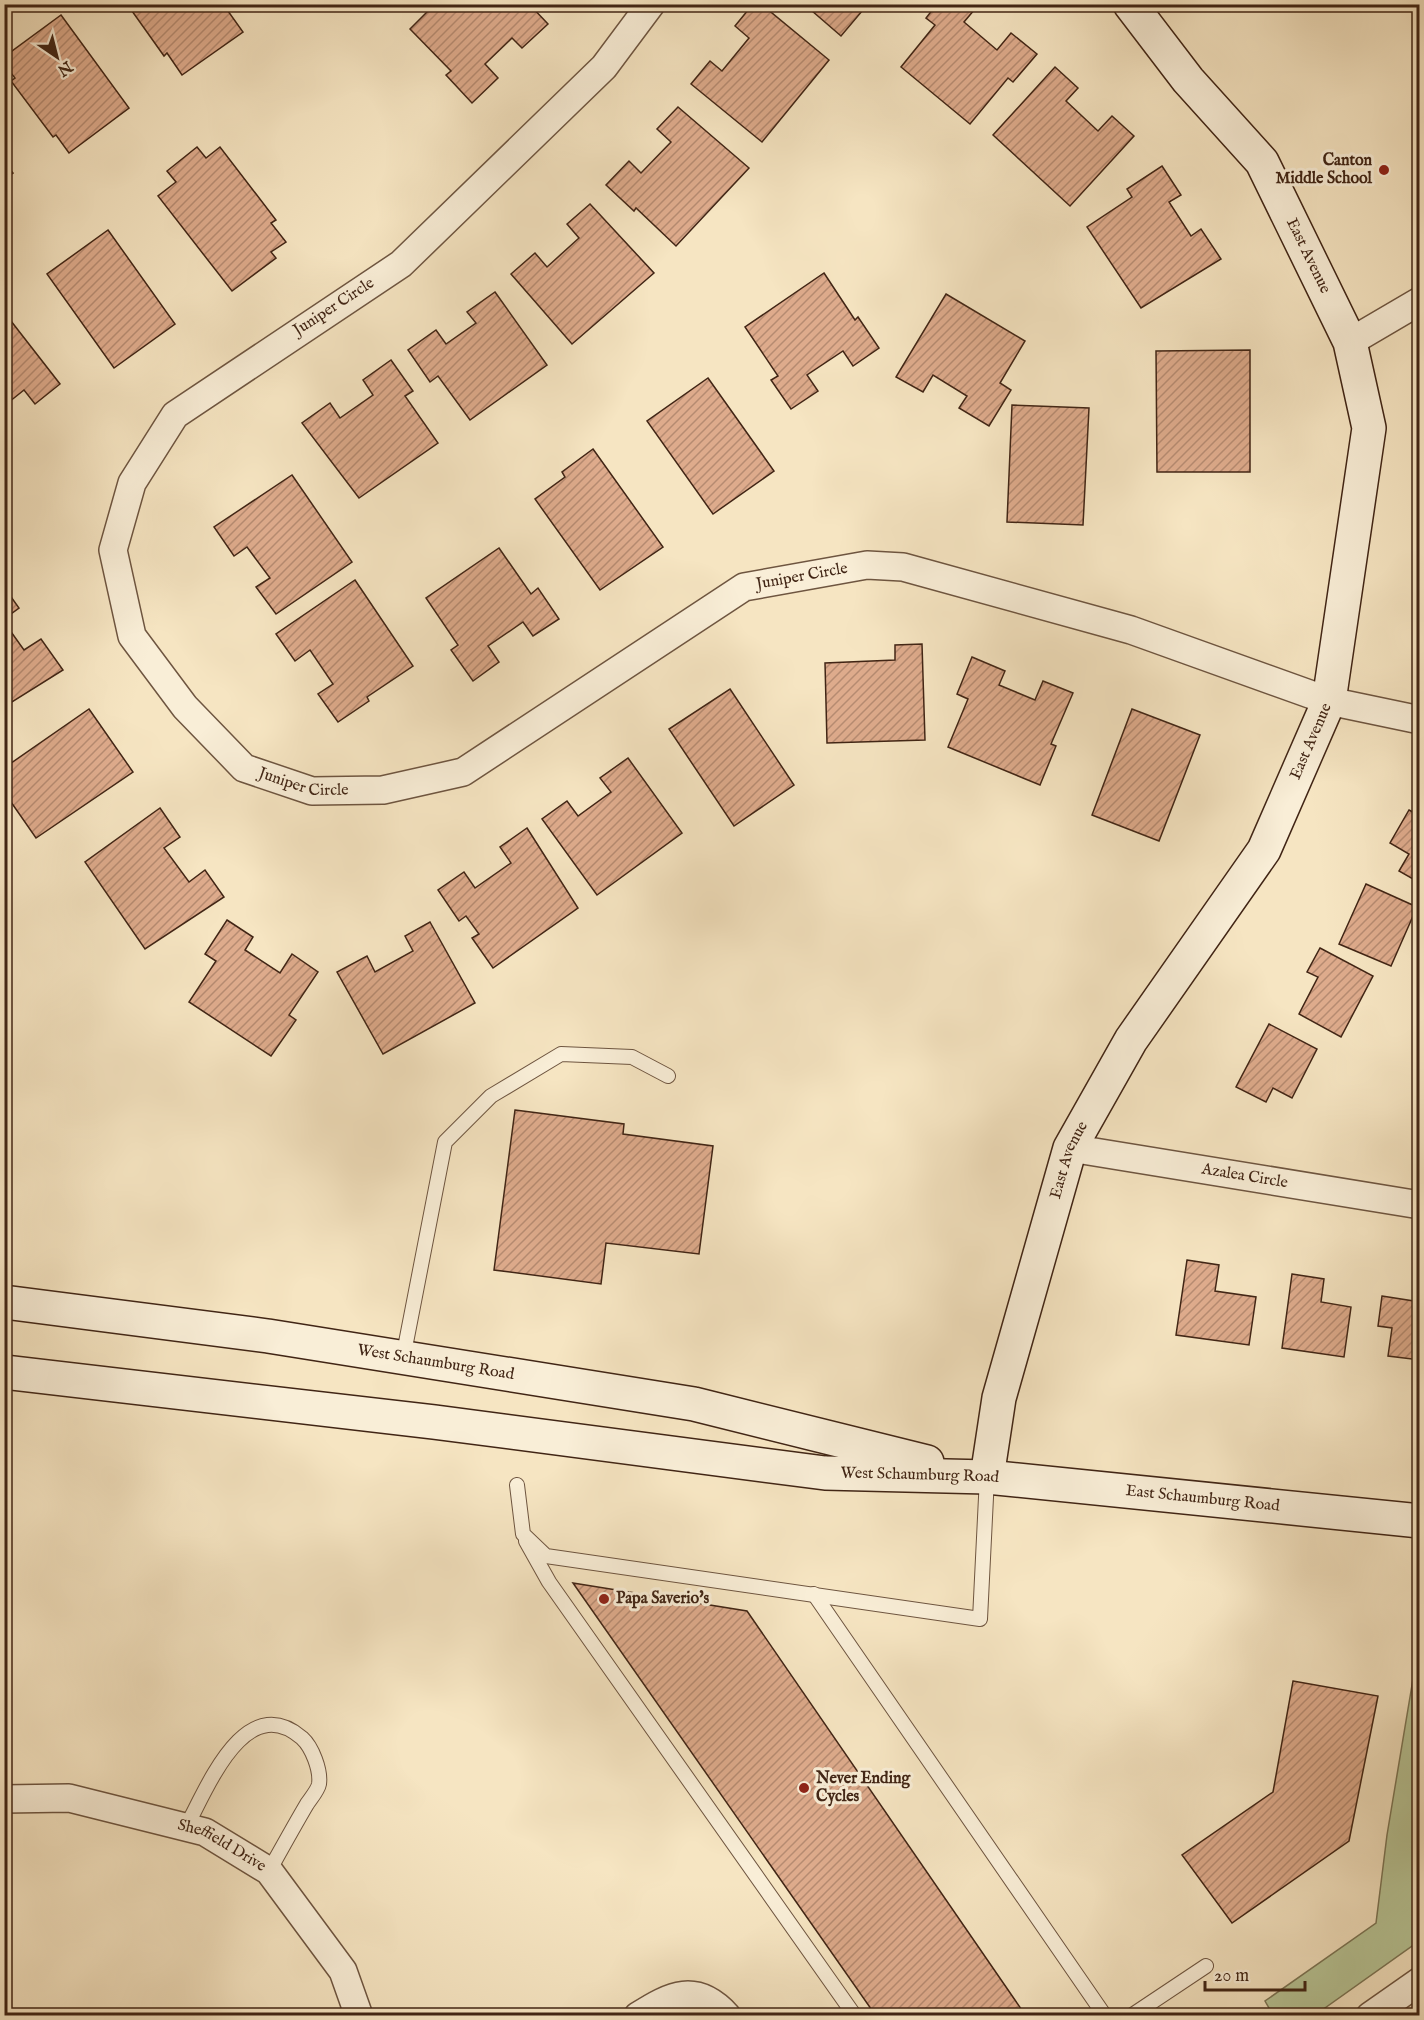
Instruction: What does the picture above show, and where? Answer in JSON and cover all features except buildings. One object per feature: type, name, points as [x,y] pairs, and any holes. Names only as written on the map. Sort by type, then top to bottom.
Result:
[{"type":"main road","name":"East Avenue","points":[[987,1478],[999,1398],[1070,1148],[1131,1040],[1264,850],[1329,701],[1369,428],[1350,342],[1262,162],[1188,80],[1130,4]]},
{"type":"main road","name":"West Schaumburg Road","points":[[4,1302],[268,1336],[694,1404],[987,1478]]},
{"type":"main road","name":"West Schaumburg Road","points":[[4,1372],[434,1422],[825,1473],[987,1478]]},
{"type":"main road","name":"East Schaumburg Road","points":[[987,1478],[1419,1521]]},
{"type":"street","name":"Juniper Circle","points":[[651,4],[604,67],[401,264],[175,415],[132,483],[113,550],[132,636],[185,707],[244,768],[312,791],[383,790],[463,772],[744,587],[867,565],[903,567],[1131,630],[1329,701],[1419,720]]},
{"type":"street","points":[[1350,342],[1419,301]]},
{"type":"street","name":"Azalea Circle","points":[[1070,1148],[1419,1205]]},
{"type":"street","name":"Sheffield Drive","points":[[4,1799],[69,1798],[205,1832],[269,1871],[343,1971],[359,2016]]},
{"type":"street","points":[[1370,2016],[1419,1981]]},
{"type":"street","points":[[638,2016],[664,2000],[686,1994],[710,2000],[727,2016]]},
{"type":"lane","points":[[403,1358],[445,1142],[491,1096],[561,1054],[632,1057],[668,1076]]},
{"type":"lane","points":[[523,1534],[546,1556],[980,1619],[987,1478]]},
{"type":"lane","points":[[517,1485],[523,1534],[549,1582],[855,2016]]},
{"type":"lane","points":[[814,1594],[1105,2016]]},
{"type":"lane","points":[[186,1827],[232,1745],[248,1732],[265,1724],[286,1728],[303,1739],[315,1758],[319,1784],[269,1871]]},
{"type":"lane","points":[[1131,2016],[1206,1966]]},
{"type":"green space","points":[[1419,1643],[1419,1941],[1315,2015],[1273,2015],[1265,2001],[1376,1923],[1387,1835]]},
{"type":"place","name":"Canton Middle School","points":[[1384,170]]},
{"type":"place","name":"Papa Saverio's","points":[[604,1599]]},
{"type":"place","name":"Never Ending Cycles","points":[[804,1788]]}]
